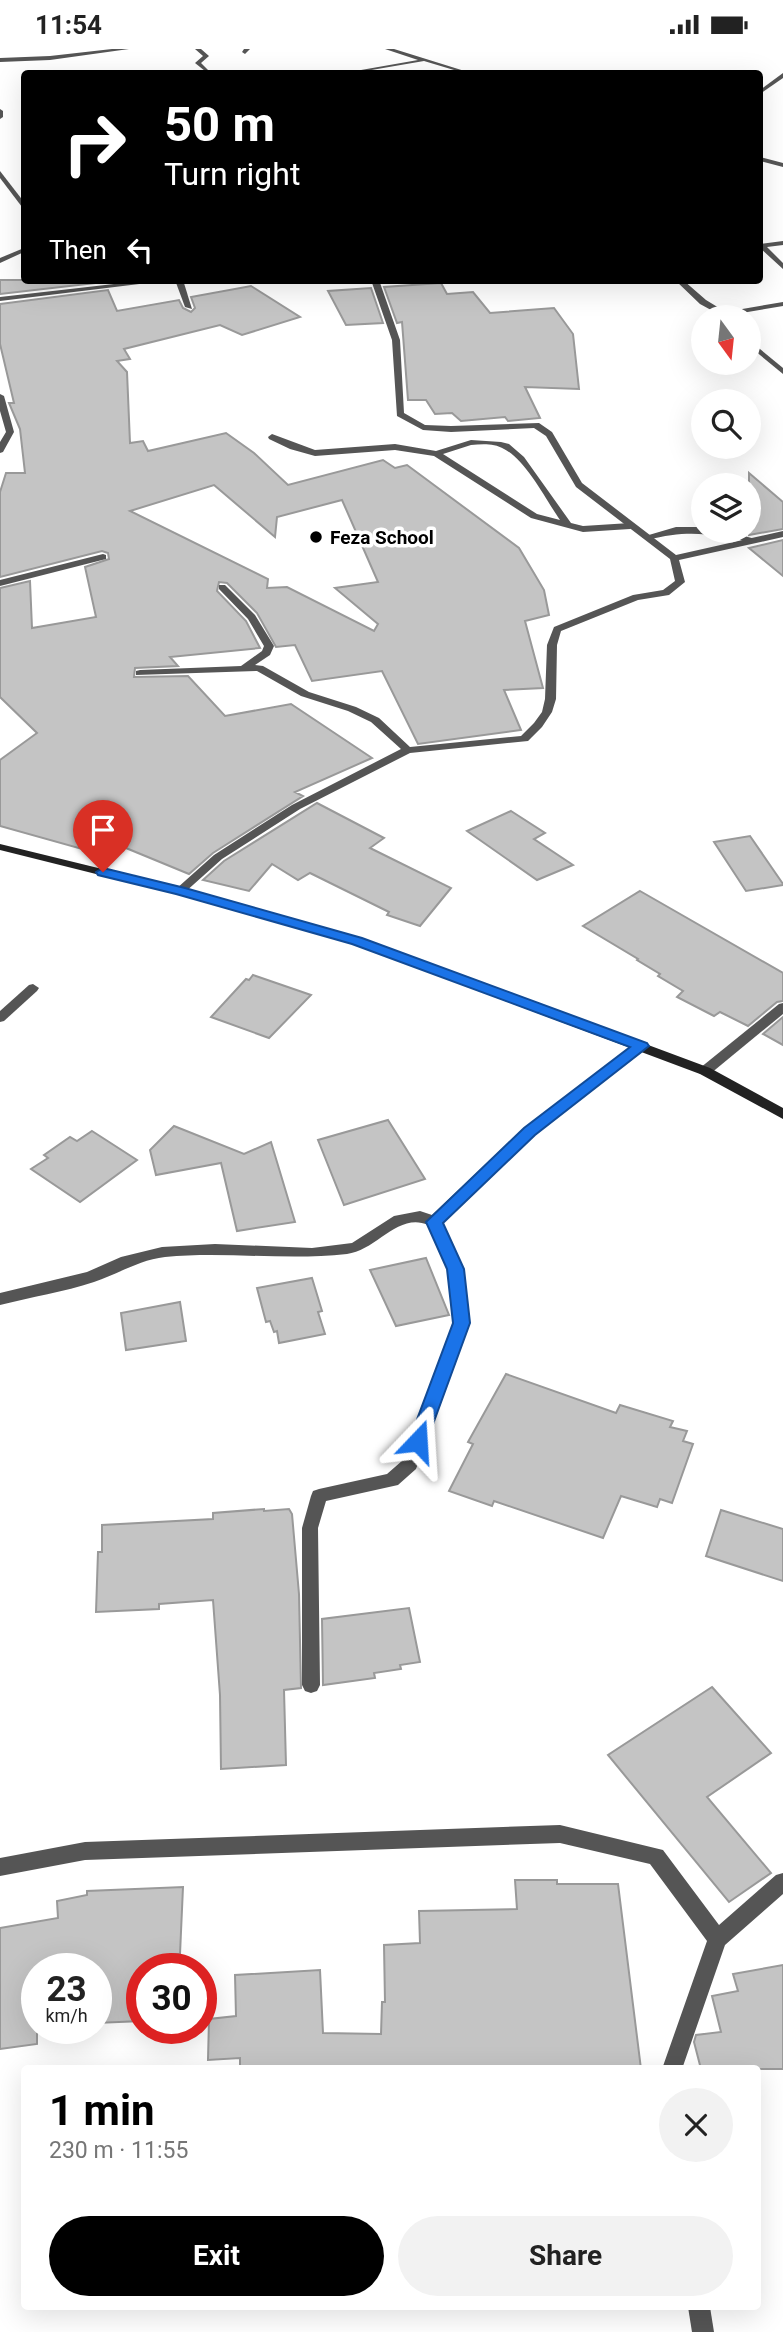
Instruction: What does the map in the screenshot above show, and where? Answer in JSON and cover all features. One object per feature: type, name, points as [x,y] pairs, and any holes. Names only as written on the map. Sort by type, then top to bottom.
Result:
[{"type":"main road","points":[[0,847],[180,891],[357,941],[705,1071],[783,1114]]},
{"type":"street","points":[[0,60],[72,56],[126,49]]},
{"type":"street","points":[[198,49],[206,56],[198,62],[207,70]]},
{"type":"street","points":[[388,49],[457,70]]},
{"type":"street","points":[[364,70],[422,60]]},
{"type":"street","points":[[763,90],[783,75]]},
{"type":"street","points":[[0,111],[0,117]]},
{"type":"street","points":[[763,160],[783,165]]},
{"type":"street","points":[[0,173],[21,202]]},
{"type":"street","points":[[763,246],[783,243]]},
{"type":"street","points":[[763,248],[783,267]]},
{"type":"street","points":[[0,261],[21,251]]},
{"type":"street","points":[[0,299],[133,284]]},
{"type":"street","points":[[180,284],[189,307]]},
{"type":"street","points":[[180,891],[218,857],[296,807],[408,750],[524,739],[538,727],[550,708],[554,682],[549,648],[557,629],[636,597],[666,593],[680,582],[674,558],[579,485],[549,434],[536,425],[451,429],[423,427],[400,414],[396,340],[376,284]]},
{"type":"street","points":[[684,284],[709,305]]},
{"type":"street","points":[[761,308],[783,304]]},
{"type":"street","points":[[761,353],[783,372]]},
{"type":"street","points":[[766,358],[783,356]]},
{"type":"street","points":[[0,395],[10,432],[0,450]]},
{"type":"street","points":[[272,437],[315,453],[395,447],[438,454],[534,516],[583,529],[630,526]]},
{"type":"street","points":[[438,454],[454,446],[491,443],[506,446],[519,457],[569,527]]},
{"type":"street","points":[[647,537],[676,530],[691,530]]},
{"type":"street","points":[[761,539],[783,534]]},
{"type":"street","points":[[674,558],[741,543]]},
{"type":"street","points":[[0,583],[103,557]]},
{"type":"street","points":[[222,587],[252,617],[269,646],[266,653],[244,668]]},
{"type":"street","points":[[140,673],[259,668],[304,694],[352,709],[376,720],[408,750]]},
{"type":"street","points":[[0,1018],[33,988]]},
{"type":"street","points":[[705,1071],[783,1007]]},
{"type":"street","points":[[435,1222],[529,1131],[641,1046]]},
{"type":"street","points":[[0,1299],[90,1277],[126,1261],[162,1252],[215,1249],[313,1253],[355,1248],[399,1220],[420,1216],[435,1222],[456,1269],[461,1323],[410,1464],[392,1480],[319,1496],[310,1528],[311,1685]]},
{"type":"street","points":[[0,1867],[85,1851],[560,1834],[656,1856],[717,1939]]},
{"type":"street","points":[[673,2065],[717,1939],[783,1882]]},
{"type":"street","points":[[699,2310],[703,2332]]},
{"type":"building","points":[[0,280],[21,280],[21,284],[88,284],[0,294]]},
{"type":"building","points":[[442,284],[447,294],[473,292],[490,313],[554,308],[573,334],[579,389],[525,387],[540,418],[508,421],[505,417],[461,421],[452,413],[435,414],[426,400],[408,400],[402,322],[397,323],[384,287]]},
{"type":"building","points":[[251,286],[300,317],[242,335],[220,325],[124,349],[130,359],[117,361],[127,372],[130,443],[143,441],[148,451],[226,433],[254,453],[288,485],[383,460],[395,468],[407,465],[519,548],[544,590],[549,615],[525,621],[543,688],[504,690],[521,730],[418,744],[382,671],[312,681],[295,645],[276,647],[257,613],[227,583],[219,582],[217,591],[246,621],[260,648],[170,657],[178,666],[135,668],[134,677],[188,676],[225,716],[291,704],[372,758],[295,792],[303,796],[213,853],[189,874],[121,846],[107,856],[0,826],[0,760],[37,733],[0,697],[0,588],[30,581],[32,628],[96,617],[85,567],[109,559],[108,553],[102,551],[0,577],[0,492],[6,473],[25,473],[20,429],[9,403],[14,403],[0,344],[0,304],[108,290],[117,311],[179,300],[183,308],[191,312],[195,308],[191,297]],"holes":[[[214,485],[275,537],[277,517],[342,500],[378,582],[335,588],[378,624],[374,631],[287,587],[267,588],[268,579],[130,511]]]},
{"type":"building","points":[[371,288],[383,323],[346,325],[328,291]]},
{"type":"building","points":[[761,483],[783,502],[783,529],[761,533]]},
{"type":"building","points":[[783,540],[783,576],[749,548]]},
{"type":"building","points":[[317,803],[384,838],[370,848],[451,888],[420,926],[387,915],[389,912],[310,873],[298,880],[272,864],[249,891],[203,880],[224,861]]},
{"type":"building","points":[[511,811],[545,833],[534,839],[573,865],[537,880],[467,831]]},
{"type":"building","points":[[750,836],[783,885],[746,891],[714,842]]},
{"type":"building","points":[[640,891],[783,973],[783,1001],[777,1002],[748,1026],[720,1012],[714,1016],[677,997],[683,991],[658,976],[660,974],[638,959],[583,926]]},
{"type":"building","points":[[253,975],[311,995],[269,1038],[211,1017],[246,979],[249,980]]},
{"type":"building","points":[[783,1017],[783,1045],[763,1034]]},
{"type":"building","points":[[388,1120],[425,1179],[344,1205],[318,1140]]},
{"type":"building","points":[[174,1126],[244,1154],[271,1142],[295,1222],[237,1231],[221,1163],[156,1175],[150,1150]]},
{"type":"building","points":[[92,1131],[137,1160],[80,1202],[31,1169],[48,1158],[44,1155],[70,1137],[77,1141]]},
{"type":"building","points":[[426,1258],[449,1315],[396,1326],[370,1270]]},
{"type":"building","points":[[312,1278],[322,1311],[318,1312],[325,1334],[279,1343],[277,1331],[274,1332],[270,1321],[266,1322],[257,1288]]},
{"type":"building","points":[[180,1302],[186,1341],[126,1350],[121,1313]]},
{"type":"building","points":[[506,1374],[616,1413],[620,1405],[673,1421],[670,1427],[687,1431],[683,1441],[693,1444],[672,1503],[660,1499],[657,1507],[621,1496],[603,1538],[494,1501],[492,1506],[449,1491],[473,1444],[468,1442]]},
{"type":"building","points":[[289,1509],[292,1514],[299,1594],[301,1688],[284,1690],[286,1765],[221,1769],[220,1695],[213,1600],[159,1604],[159,1609],[96,1612],[98,1552],[102,1552],[102,1525],[213,1519],[213,1513]]},
{"type":"building","points":[[721,1510],[783,1529],[783,1581],[706,1556]]},
{"type":"building","points":[[409,1608],[420,1662],[400,1665],[401,1669],[374,1673],[375,1678],[323,1685],[322,1619]]},
{"type":"building","points":[[712,1687],[771,1753],[707,1797],[771,1873],[729,1902],[608,1755]]},
{"type":"building","points":[[515,1880],[557,1880],[557,1884],[618,1884],[641,2065],[240,2065],[240,2058],[208,2060],[208,2044],[217,2044],[217,2018],[236,2016],[235,1975],[320,1970],[323,2033],[381,2034],[382,2002],[385,2002],[384,1945],[420,1943],[419,1911],[517,1909]]},
{"type":"building","points":[[183,1887],[180,1953],[126,1953],[126,2022],[112,2022],[112,1953],[21,1953],[21,2044],[37,2044],[0,2049],[0,1928],[58,1918],[57,1901],[87,1895],[87,1891]]},
{"type":"building","points":[[783,1965],[783,2069],[761,2069],[761,2065],[700,2065],[694,2042],[696,2035],[721,2032],[712,1996],[738,1991],[733,1974]]},
{"type":"place","name":"Feza School","points":[[316,537]]},
{"type":"route","points":[[103,872],[357,941],[641,1046],[529,1131],[435,1222],[456,1269],[461,1323],[418,1441]]}]
